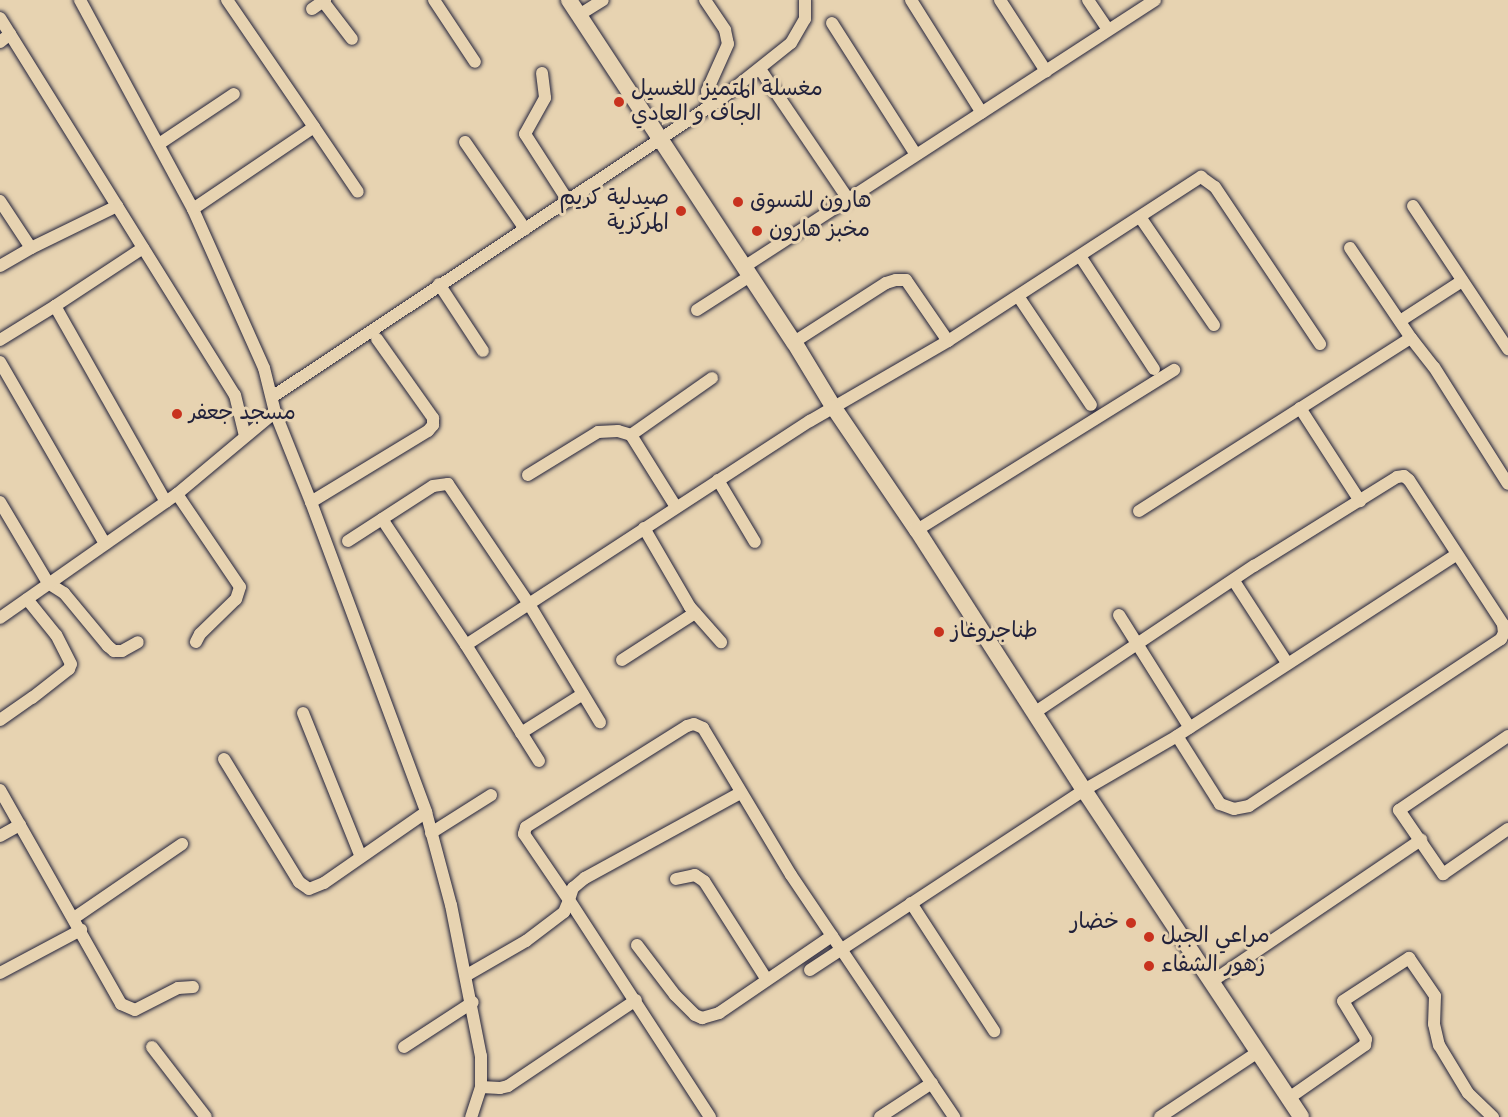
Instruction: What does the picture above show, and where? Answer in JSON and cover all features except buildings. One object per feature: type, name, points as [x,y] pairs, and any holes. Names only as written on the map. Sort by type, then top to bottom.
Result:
[{"type":"street","points":[[80,0],[193,209],[264,368],[275,412],[311,502],[426,812],[467,975],[481,1056],[481,1087],[471,1117]]},
{"type":"street","points":[[227,0],[358,192]]},
{"type":"street","points":[[312,9],[324,0],[352,39]]},
{"type":"street","points":[[434,0],[475,62]]},
{"type":"street","points":[[569,0],[794,342],[834,408],[917,530],[1084,790],[1301,1117]]},
{"type":"street","points":[[579,15],[603,0]]},
{"type":"street","points":[[705,0],[725,30],[728,44],[710,83],[709,107]]},
{"type":"street","points":[[272,397],[439,284],[709,107],[791,43],[805,20],[805,0]]},
{"type":"street","points":[[911,0],[982,113]]},
{"type":"street","points":[[1000,0],[1046,71]]},
{"type":"street","points":[[1089,0],[1108,30]]},
{"type":"street","points":[[697,310],[747,271],[848,199],[1155,0]]},
{"type":"street","points":[[0,18],[5,38],[117,206],[236,395],[245,436]]},
{"type":"street","points":[[832,23],[916,155]]},
{"type":"street","points":[[760,69],[848,199]]},
{"type":"street","points":[[542,73],[544,98],[525,134],[568,201]]},
{"type":"street","points":[[159,144],[234,94]]},
{"type":"street","points":[[193,209],[314,127]]},
{"type":"street","points":[[465,141],[525,229]]},
{"type":"street","points":[[466,645],[718,480],[948,341],[1201,177],[1209,181],[1320,344]]},
{"type":"street","points":[[0,201],[31,248]]},
{"type":"street","points":[[0,266],[31,248],[117,206]]},
{"type":"street","points":[[1413,206],[1508,349]]},
{"type":"street","points":[[1140,217],[1214,325]]},
{"type":"street","points":[[0,340],[143,248]]},
{"type":"street","points":[[1350,248],[1434,367],[1508,484]]},
{"type":"street","points":[[1080,256],[1154,369]]},
{"type":"street","points":[[794,342],[886,283],[896,280],[906,280],[948,341]]},
{"type":"street","points":[[1400,321],[1462,281]]},
{"type":"street","points":[[439,284],[483,351]]},
{"type":"street","points":[[1018,296],[1091,405]]},
{"type":"street","points":[[54,306],[166,502]]},
{"type":"street","points":[[1139,511],[1412,338]]},
{"type":"street","points":[[311,502],[433,425],[433,418],[377,339]]},
{"type":"street","points":[[0,362],[105,544]]},
{"type":"street","points":[[917,530],[1174,370]]},
{"type":"street","points":[[631,435],[712,378]]},
{"type":"street","points":[[1300,408],[1360,501]]},
{"type":"street","points":[[0,618],[177,494],[275,412]]},
{"type":"street","points":[[528,475],[598,432],[618,431],[631,435],[676,507]]},
{"type":"street","points":[[1034,713],[1397,477],[1404,476],[1409,480],[1503,624],[1504,633],[1501,639],[1249,806],[1234,809],[1220,804],[1177,736]]},
{"type":"street","points":[[718,480],[755,542]]},
{"type":"street","points":[[348,541],[433,486],[448,484],[529,604],[600,722]]},
{"type":"street","points":[[177,494],[240,587],[236,598],[200,634],[196,642]]},
{"type":"street","points":[[0,502],[48,584],[64,592],[114,651],[122,651],[138,642]]},
{"type":"street","points":[[382,519],[466,645],[539,761]]},
{"type":"street","points":[[644,528],[695,613],[721,642]]},
{"type":"street","points":[[810,970],[1084,790],[1190,728],[1456,555]]},
{"type":"street","points":[[1234,581],[1287,663]]},
{"type":"street","points":[[0,720],[69,669],[71,664],[56,635],[27,599]]},
{"type":"street","points":[[622,660],[695,613]]},
{"type":"street","points":[[1119,615],[1190,728]]},
{"type":"street","points":[[521,733],[583,694]]},
{"type":"street","points":[[303,713],[361,856]]},
{"type":"street","points":[[710,1117],[661,1045],[636,1000],[524,830],[576,795],[687,726],[694,724],[703,728],[740,792],[840,949],[954,1117]]},
{"type":"street","points":[[1508,736],[1400,810],[1443,874],[1508,829]]},
{"type":"street","points":[[224,759],[303,887],[314,888],[324,884],[426,812]]},
{"type":"street","points":[[0,790],[78,924],[121,1004],[127,1009],[135,1010],[178,988],[193,987]]},
{"type":"street","points":[[467,975],[552,924],[564,912],[573,888],[585,878],[740,792]]},
{"type":"street","points":[[431,833],[491,795]]},
{"type":"street","points":[[0,836],[20,825]]},
{"type":"street","points":[[1211,982],[1421,840]]},
{"type":"street","points":[[0,973],[78,924],[182,844]]},
{"type":"street","points":[[676,879],[695,875],[704,881],[767,980]]},
{"type":"street","points":[[911,903],[994,1031]]},
{"type":"street","points":[[638,945],[675,995],[695,1015],[702,1018],[719,1012],[832,936]]},
{"type":"street","points":[[1289,1098],[1365,1045],[1366,1039],[1343,1001],[1411,958],[1435,996],[1434,1024],[1439,1045],[1468,1093],[1493,1117]]},
{"type":"street","points":[[481,1087],[508,1086],[636,1000]]},
{"type":"street","points":[[404,1047],[472,1002]]},
{"type":"street","points":[[152,1047],[206,1117]]},
{"type":"street","points":[[1160,1117],[1258,1052]]},
{"type":"street","points":[[880,1117],[932,1083]]},
{"type":"place","name":"مغسلة المتميز للغسيل الجاف و العادي","points":[[619,102]]},
{"type":"place","name":"هارون للتسوق","points":[[738,202]]},
{"type":"place","name":"صيدلية كريم المركزية","points":[[681,211]]},
{"type":"place","name":"مخبز هارون","points":[[757,231]]},
{"type":"place","name":"مسجد جعفر","points":[[177,414]]},
{"type":"place","name":"طناجروغاز","points":[[939,632]]},
{"type":"place","name":"خضار","points":[[1131,923]]},
{"type":"place","name":"مراعي الجبل","points":[[1149,937]]},
{"type":"place","name":"زهور الشفاء","points":[[1149,966]]}]
